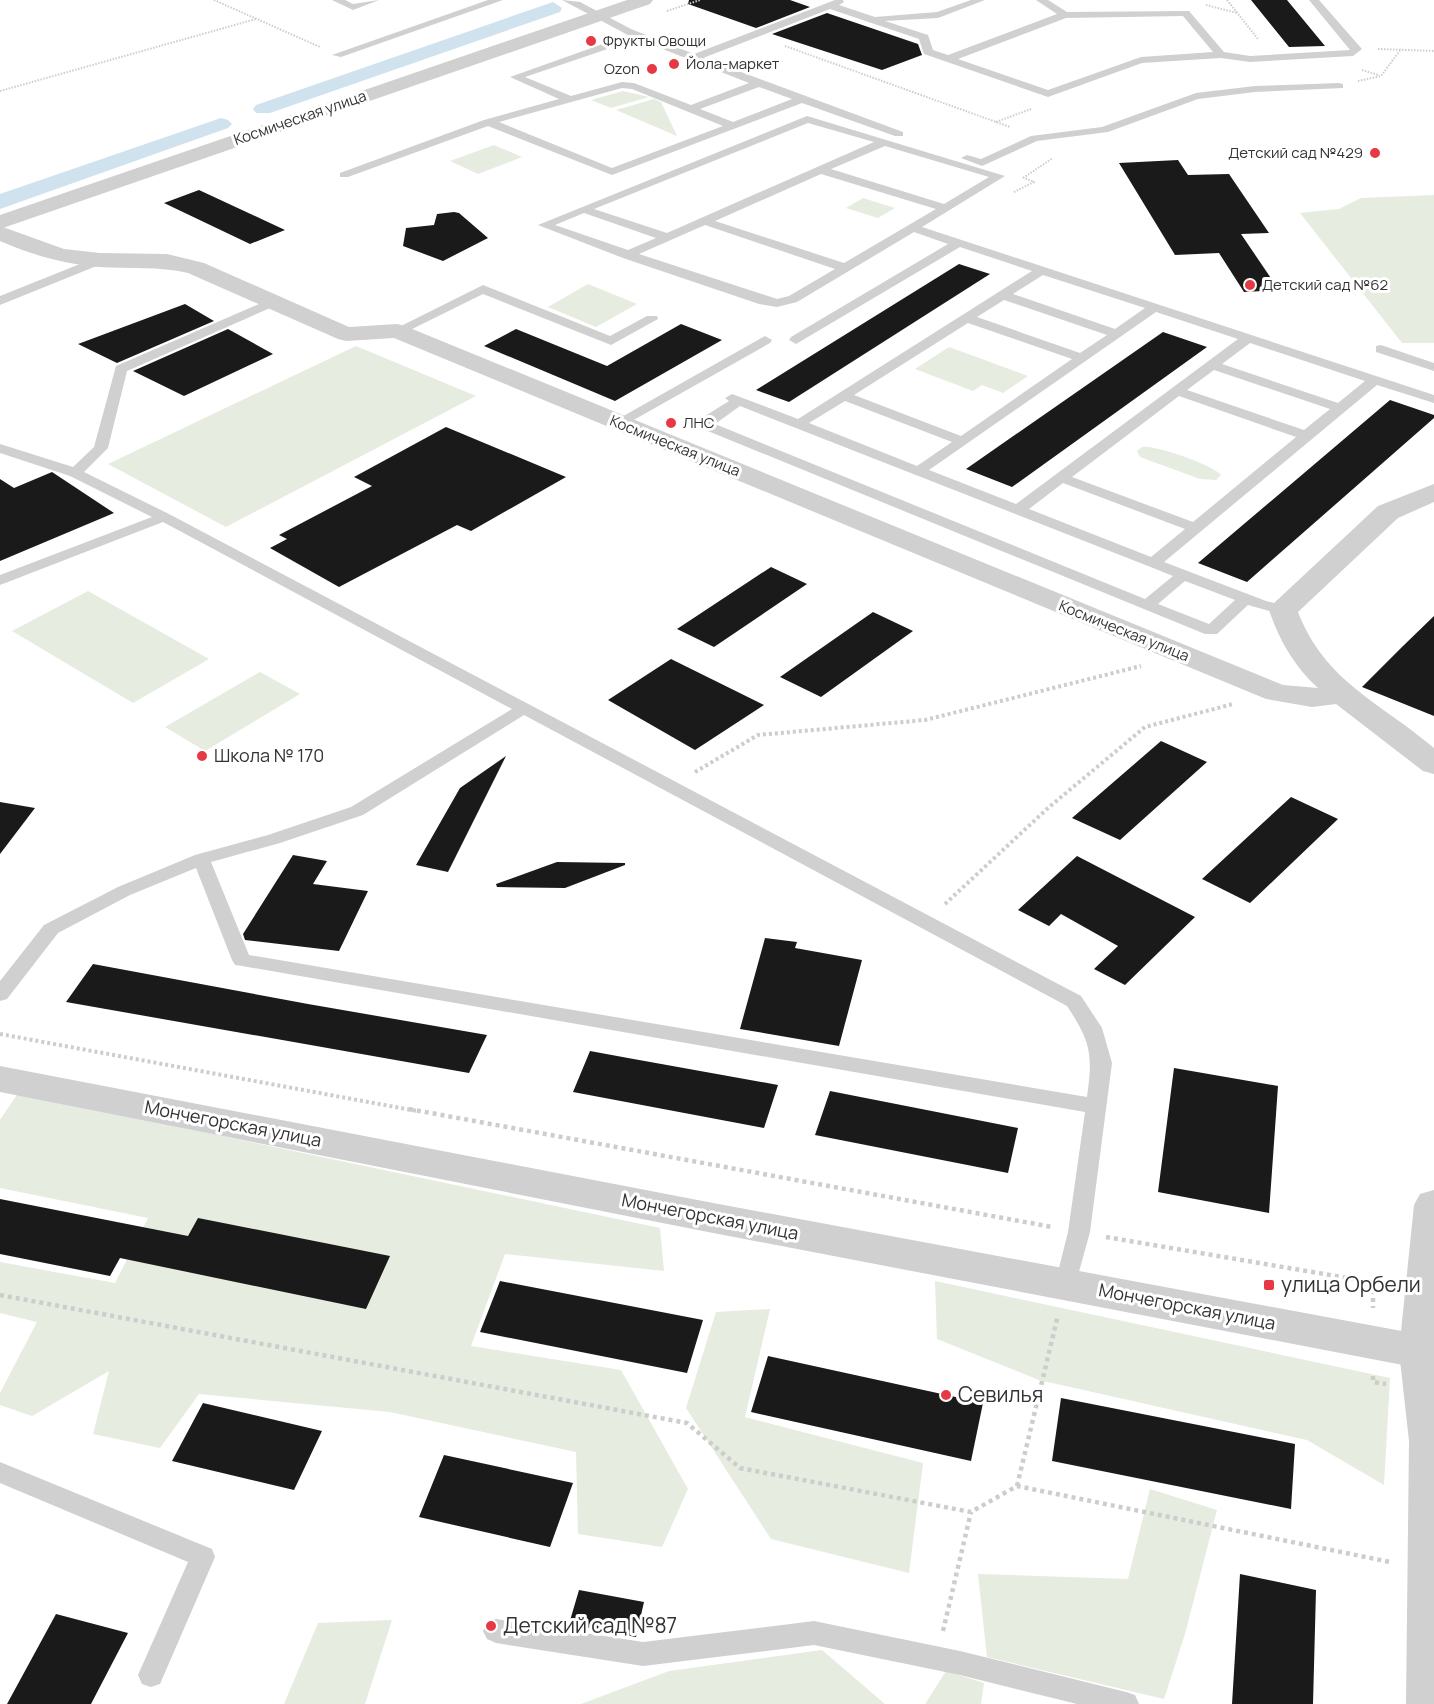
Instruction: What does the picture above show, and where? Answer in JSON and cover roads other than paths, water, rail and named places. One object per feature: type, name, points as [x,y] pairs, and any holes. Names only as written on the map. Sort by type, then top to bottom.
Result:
[{"type":"street","points":[[600,15],[644,0]]},
{"type":"street","name":"Космическая улица","points":[[0,222],[600,15]]},
{"type":"street","name":"Космическая улица","points":[[0,233],[34,248],[63,256],[100,260],[167,261],[196,268],[346,334],[397,331],[1182,656],[1277,693],[1312,698],[1342,694]]},
{"type":"street","points":[[1430,754],[1342,694],[1305,658],[1288,630],[1283,610],[1388,512],[1434,492]]},
{"type":"street","name":"Мончегорская улица","points":[[0,1079],[1427,1352]]},
{"type":"street","points":[[1430,1704],[1431,1441],[1427,1291],[1434,1205]]},
{"type":"lane","points":[[337,0],[353,7],[374,0]]},
{"type":"lane","points":[[337,55],[498,0]]},
{"type":"lane","points":[[567,0],[638,35],[801,100],[982,163],[1035,138],[1104,130],[1205,95],[1339,86]]},
{"type":"lane","points":[[695,57],[844,0]]},
{"type":"lane","points":[[869,18],[938,15],[980,0]]},
{"type":"lane","points":[[1041,0],[1065,15]]},
{"type":"lane","points":[[829,5],[924,37],[928,52],[1048,94],[1141,60],[1221,55],[1250,59],[1273,58],[1345,54],[1357,49],[1314,0]]},
{"type":"lane","points":[[948,59],[1065,15],[1186,13],[1221,55]]},
{"type":"lane","points":[[569,99],[515,77],[638,35]]},
{"type":"lane","points":[[690,109],[759,83]]},
{"type":"lane","points":[[344,175],[488,122],[615,86],[629,85],[733,126]]},
{"type":"lane","points":[[488,122],[612,172],[801,100]]},
{"type":"lane","points":[[807,119],[999,176],[945,208],[793,300],[770,302],[544,225],[807,119]]},
{"type":"lane","points":[[627,255],[885,142]]},
{"type":"lane","points":[[821,170],[945,208]]},
{"type":"lane","points":[[583,209],[666,237]]},
{"type":"lane","points":[[705,221],[846,268]]},
{"type":"lane","points":[[913,228],[1434,399]]},
{"type":"lane","points":[[796,340],[958,243]]},
{"type":"lane","points":[[0,301],[100,260]]},
{"type":"lane","points":[[800,424],[1042,270]]},
{"type":"lane","points":[[397,331],[483,289],[611,341],[652,320]]},
{"type":"lane","points":[[1003,295],[1117,334]]},
{"type":"lane","points":[[75,473],[101,448],[120,369],[273,302]]},
{"type":"lane","points":[[919,471],[1155,307]]},
{"type":"lane","points":[[967,318],[1082,358]]},
{"type":"lane","points":[[1018,510],[1248,338]]},
{"type":"lane","points":[[618,423],[765,340]]},
{"type":"lane","points":[[1381,349],[1434,367]]},
{"type":"lane","points":[[1212,365],[1340,408]]},
{"type":"lane","points":[[1153,563],[1375,380]]},
{"type":"lane","points":[[1178,391],[1307,436]]},
{"type":"lane","points":[[844,396],[962,441]]},
{"type":"lane","points":[[1246,599],[1211,631],[708,426],[710,419],[736,399],[1183,575],[1246,599],[1283,610]]},
{"type":"lane","points":[[0,448],[75,473],[164,517],[1074,1001],[1092,1028],[1102,1063],[1079,1232],[1066,1284]]},
{"type":"lane","points":[[1062,478],[1195,528]]},
{"type":"lane","points":[[0,580],[164,517]]},
{"type":"lane","points":[[1147,605],[1183,575]]},
{"type":"lane","points":[[0,994],[51,929],[124,891],[201,860],[274,839],[357,811],[523,709]]},
{"type":"lane","points":[[201,860],[242,960],[1095,1106]]},
{"type":"lane","points":[[0,1472],[203,1557],[151,1675]]},
{"type":"lane","points":[[496,1631],[643,1654],[814,1633],[937,1658],[1126,1704]]},
{"type":"waterway","points":[[263,109],[553,8]]},
{"type":"waterway","points":[[0,202],[221,124]]},
{"type":"place","name":"Фрукты Овощи","points":[[591,41]]},
{"type":"place","name":"Йола-маркет","points":[[674,64]]},
{"type":"place","name":"Ozon","points":[[652,69]]},
{"type":"place","name":"Детский сад №429","points":[[1375,153]]},
{"type":"place","name":"Детский сад №62","points":[[1250,285]]},
{"type":"place","name":"ЛНС","points":[[671,423]]},
{"type":"place","name":"Школа № 170","points":[[202,756]]},
{"type":"place","name":"улица Орбели","points":[[1269,1285]]},
{"type":"place","name":"Севилья","points":[[946,1395]]},
{"type":"place","name":"Детский сад №87","points":[[491,1626]]}]
